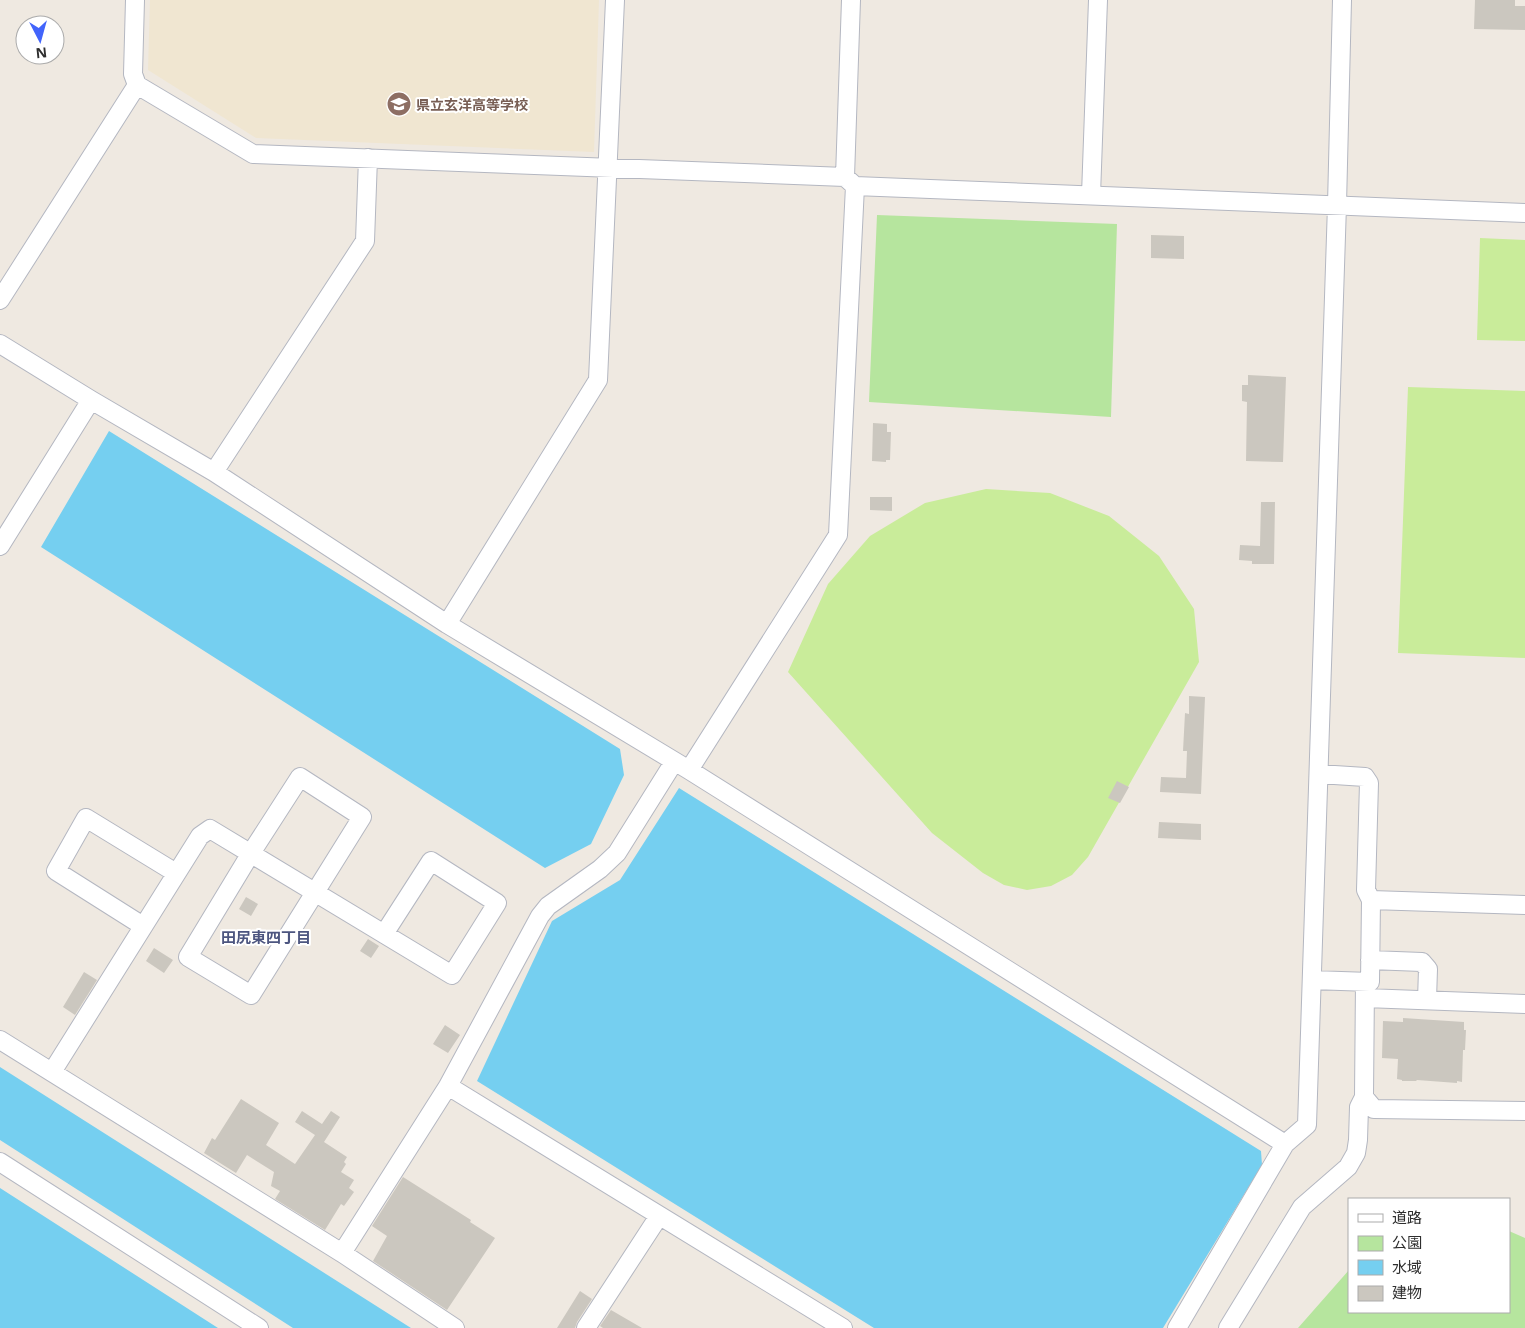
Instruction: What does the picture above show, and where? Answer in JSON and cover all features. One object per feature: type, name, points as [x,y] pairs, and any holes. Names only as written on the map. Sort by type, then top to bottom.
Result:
[{"type":"street","points":[[135,0],[133,74],[137,85],[253,154],[609,168],[1091,195],[1525,213]]},
{"type":"street","points":[[447,624],[598,380],[609,168],[615,0]]},
{"type":"street","points":[[342,1253],[448,1086],[540,916],[548,906],[600,869],[617,853],[682,766],[838,535],[850,182],[852,0]]},
{"type":"street","points":[[1091,195],[1098,0]]},
{"type":"street","points":[[1177,1328],[1285,1144],[1307,1125],[1342,0]]},
{"type":"street","points":[[0,300],[137,85]]},
{"type":"street","points":[[214,472],[364,241],[368,158]]},
{"type":"street","points":[[0,344],[214,472],[447,624],[682,766],[1285,1144]]},
{"type":"street","points":[[0,546],[91,400]]},
{"type":"street","points":[[1228,1328],[1302,1207],[1348,1167],[1356,1153],[1359,1107],[1364,1097],[1365,990],[1370,982],[1371,900],[1366,890],[1369,784],[1365,778],[1319,774]]},
{"type":"street","points":[[300,776],[362,817],[315,892],[251,995],[188,957],[250,853],[300,776]]},
{"type":"street","points":[[144,926],[56,871],[86,818],[176,873]]},
{"type":"street","points":[[52,1072],[176,873],[200,836],[210,828],[250,853],[315,892],[384,934],[452,975],[496,903],[430,861],[384,934]]},
{"type":"street","points":[[1371,900],[1525,905]]},
{"type":"street","points":[[1370,960],[1422,962],[1428,969],[1427,1000]]},
{"type":"street","points":[[1312,980],[1427,1000],[1525,1004]]},
{"type":"street","points":[[0,1040],[342,1253],[455,1328]]},
{"type":"street","points":[[448,1086],[843,1328]]},
{"type":"street","points":[[1364,1097],[1374,1108],[1525,1111]]},
{"type":"street","points":[[0,1162],[259,1328]]},
{"type":"street","points":[[586,1328],[659,1216]]},
{"type":"shaded area","name":"県立玄洋高等学校","points":[[150,0],[599,0],[594,152],[256,138],[148,70]]},
{"type":"green space","points":[[877,215],[1117,224],[1111,417],[869,402]]},
{"type":"green space","points":[[1480,238],[1525,240],[1525,341],[1477,340]]},
{"type":"green space","points":[[1408,387],[1525,391],[1525,658],[1398,653]]},
{"type":"green space","points":[[986,489],[1050,493],[1109,516],[1159,556],[1194,609],[1199,662],[1088,857],[1072,875],[1051,886],[1027,890],[1004,885],[983,873],[932,833],[788,672],[828,584],[870,536],[925,503]]},
{"type":"green space","points":[[1510,1231],[1525,1238],[1525,1328],[1298,1328],[1348,1271],[1348,1313],[1510,1313]]},
{"type":"water","points":[[109,431],[620,749],[624,775],[591,844],[545,868],[41,547]]},
{"type":"water","points":[[679,788],[1261,1151],[1262,1165],[1163,1328],[874,1328],[477,1081],[552,921],[620,880]]},
{"type":"water","points":[[0,1067],[411,1328],[293,1328],[0,1140]]},
{"type":"water","points":[[0,1188],[218,1328],[0,1328]]},
{"type":"building","points":[[1475,0],[1515,0],[1515,6],[1525,6],[1525,30],[1474,29]]},
{"type":"building","points":[[1151,235],[1184,236],[1184,259],[1151,258]]},
{"type":"building","points":[[1248,375],[1286,377],[1283,462],[1246,461],[1247,402],[1242,401],[1242,385],[1248,385]]},
{"type":"building","points":[[873,423],[887,424],[887,432],[891,432],[890,460],[886,460],[886,462],[872,461]]},
{"type":"building","points":[[870,497],[892,497],[892,511],[870,510]]},
{"type":"building","points":[[1261,502],[1275,502],[1274,564],[1252,564],[1252,561],[1239,560],[1240,545],[1260,546]]},
{"type":"building","points":[[1189,696],[1205,697],[1201,794],[1160,792],[1161,777],[1186,778],[1187,751],[1183,751],[1185,713],[1189,714]]},
{"type":"building","points":[[1117,781],[1129,787],[1120,803],[1108,798]]},
{"type":"building","points":[[1159,822],[1201,824],[1201,840],[1158,838]]},
{"type":"building","points":[[246,897],[258,904],[251,916],[239,909]]},
{"type":"building","points":[[368,939],[379,946],[371,958],[360,951]]},
{"type":"building","points":[[154,948],[173,960],[164,973],[146,961]]},
{"type":"building","points":[[84,972],[97,980],[75,1015],[63,1007]]},
{"type":"building","points":[[1403,1018],[1464,1022],[1464,1030],[1466,1030],[1462,1082],[1402,1081],[1397,1079],[1398,1059],[1382,1058],[1383,1021],[1403,1022]]},
{"type":"building","points":[[445,1025],[460,1035],[448,1053],[433,1044]]},
{"type":"building","points":[[241,1099],[279,1123],[266,1145],[295,1164],[315,1135],[295,1122],[302,1111],[322,1124],[331,1111],[340,1117],[324,1142],[347,1157],[344,1162],[346,1164],[341,1172],[354,1180],[349,1188],[354,1192],[344,1206],[341,1204],[325,1230],[275,1199],[280,1191],[271,1186],[274,1172],[247,1155],[236,1173],[204,1153],[212,1138],[215,1140]]},
{"type":"building","points":[[403,1177],[471,1220],[470,1222],[495,1238],[447,1310],[373,1261],[387,1236],[372,1226]]},
{"type":"building","points":[[580,1291],[592,1299],[575,1328],[557,1328]]},
{"type":"building","points":[[611,1310],[642,1328],[603,1328],[600,1326]]},
{"type":"place","name":"県立玄洋高等学校","points":[[399,104]]},
{"type":"district","name":"田尻東四丁目","points":[[266,937]]}]
